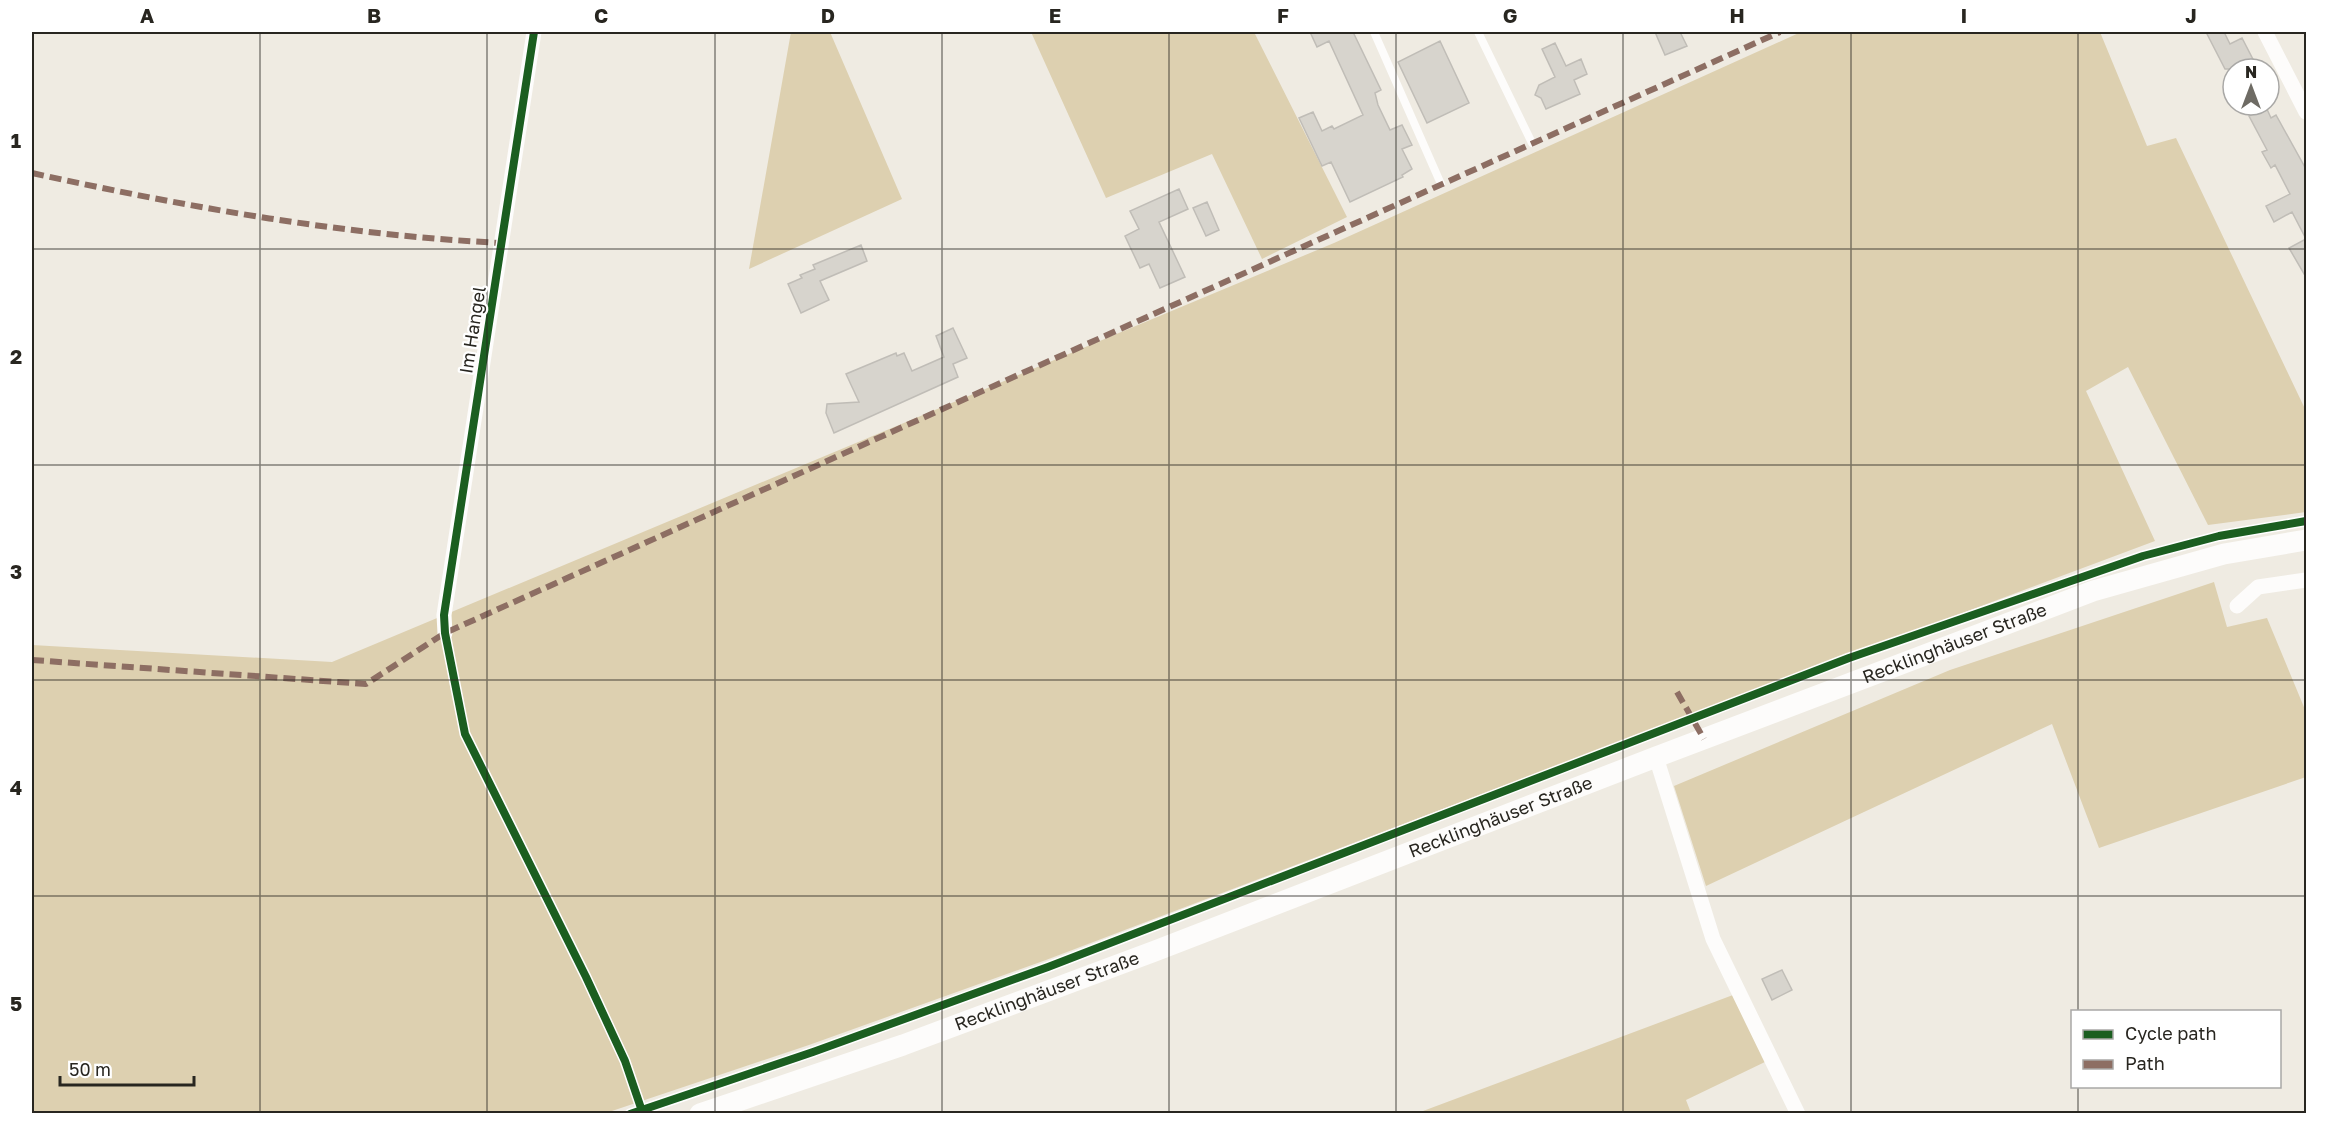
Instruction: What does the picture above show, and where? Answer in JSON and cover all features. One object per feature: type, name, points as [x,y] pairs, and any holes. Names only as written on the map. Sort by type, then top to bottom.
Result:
[{"type":"main road","name":"Recklinghäuser Straße","points":[[700,1113],[903,1045],[1155,951],[2093,591],[2224,554],[2307,540]]},
{"type":"street","name":"Im Hangel","points":[[445,633],[444,615],[534,32]]},
{"type":"street","points":[[2265,32],[2307,112]]},
{"type":"street","points":[[2237,606],[2258,587],[2307,580]]},
{"type":"street","points":[[1656,757],[1713,939],[1798,1113]]},
{"type":"lane","points":[[1374,32],[1441,184]]},
{"type":"lane","points":[[1478,32],[1532,143]]},
{"type":"shaded area","points":[[791,32],[830,32],[902,199],[749,269]]},
{"type":"shaded area","points":[[1031,32],[1254,32],[1347,217],[1262,259],[1212,154],[1106,198]]},
{"type":"shaded area","points":[[1801,32],[2100,32],[2147,146],[2176,138],[2306,411],[2306,512],[2208,525],[2128,367],[2086,391],[2155,541],[1046,960],[809,1045],[606,1113],[32,1113],[32,645],[332,662],[1334,243]]},
{"type":"shaded area","points":[[2214,582],[2227,627],[2267,618],[2306,712],[2306,777],[2099,848],[2052,724],[1706,886],[1674,786],[1950,670]]},
{"type":"shaded area","points":[[1733,995],[1767,1061],[1686,1100],[1691,1113],[1415,1114]]},
{"type":"building","points":[[1310,32],[1353,32],[1381,90],[1375,93],[1390,130],[1402,125],[1412,145],[1402,149],[1412,169],[1402,175],[1403,177],[1350,202],[1331,162],[1322,166],[1299,118],[1313,112],[1322,131],[1332,126],[1334,129],[1363,115],[1329,41],[1317,47]]},
{"type":"building","points":[[1655,32],[1680,32],[1687,46],[1665,55]]},
{"type":"building","points":[[2206,32],[2224,32],[2230,44],[2242,38],[2252,57],[2221,57],[2221,61]]},
{"type":"building","points":[[1440,41],[1469,103],[1427,123],[1398,62]]},
{"type":"building","points":[[1555,43],[1566,66],[1581,59],[1587,74],[1574,80],[1580,94],[1546,109],[1541,98],[1535,95],[1539,85],[1555,77],[1542,49]]},
{"type":"building","points":[[2250,117],[2277,117],[2307,171],[2307,279],[2289,248],[2306,239],[2292,212],[2274,222],[2266,206],[2290,194],[2275,165],[2271,168],[2262,152],[2267,150]]},
{"type":"building","points":[[1179,189],[1188,209],[1159,222],[1185,277],[1160,288],[1149,264],[1140,268],[1125,236],[1139,229],[1130,211]]},
{"type":"building","points":[[1207,202],[1219,230],[1206,236],[1193,208]]},
{"type":"building","points":[[861,245],[867,261],[820,281],[829,300],[801,313],[788,284],[802,278],[800,275],[815,269],[813,265]]},
{"type":"building","points":[[953,328],[967,358],[953,364],[958,377],[834,433],[826,413],[827,404],[859,402],[846,374],[896,353],[897,356],[904,353],[912,371],[944,357],[936,336]]},
{"type":"building","points":[[1782,970],[1792,990],[1772,1000],[1762,979]]},
{"type":"marked path","points":[[32,660],[366,684],[445,633],[1780,32]]},
{"type":"marked path","points":[[32,173],[265,218],[382,233],[501,243]]},
{"type":"marked path","points":[[1677,692],[1704,739]]},
{"type":"cycle path","points":[[534,32],[444,615],[445,633],[465,734],[586,977],[625,1061],[643,1114]]},
{"type":"cycle path","points":[[630,1114],[813,1052],[1048,967],[1849,658],[2143,556],[2219,536],[2306,521]]}]
